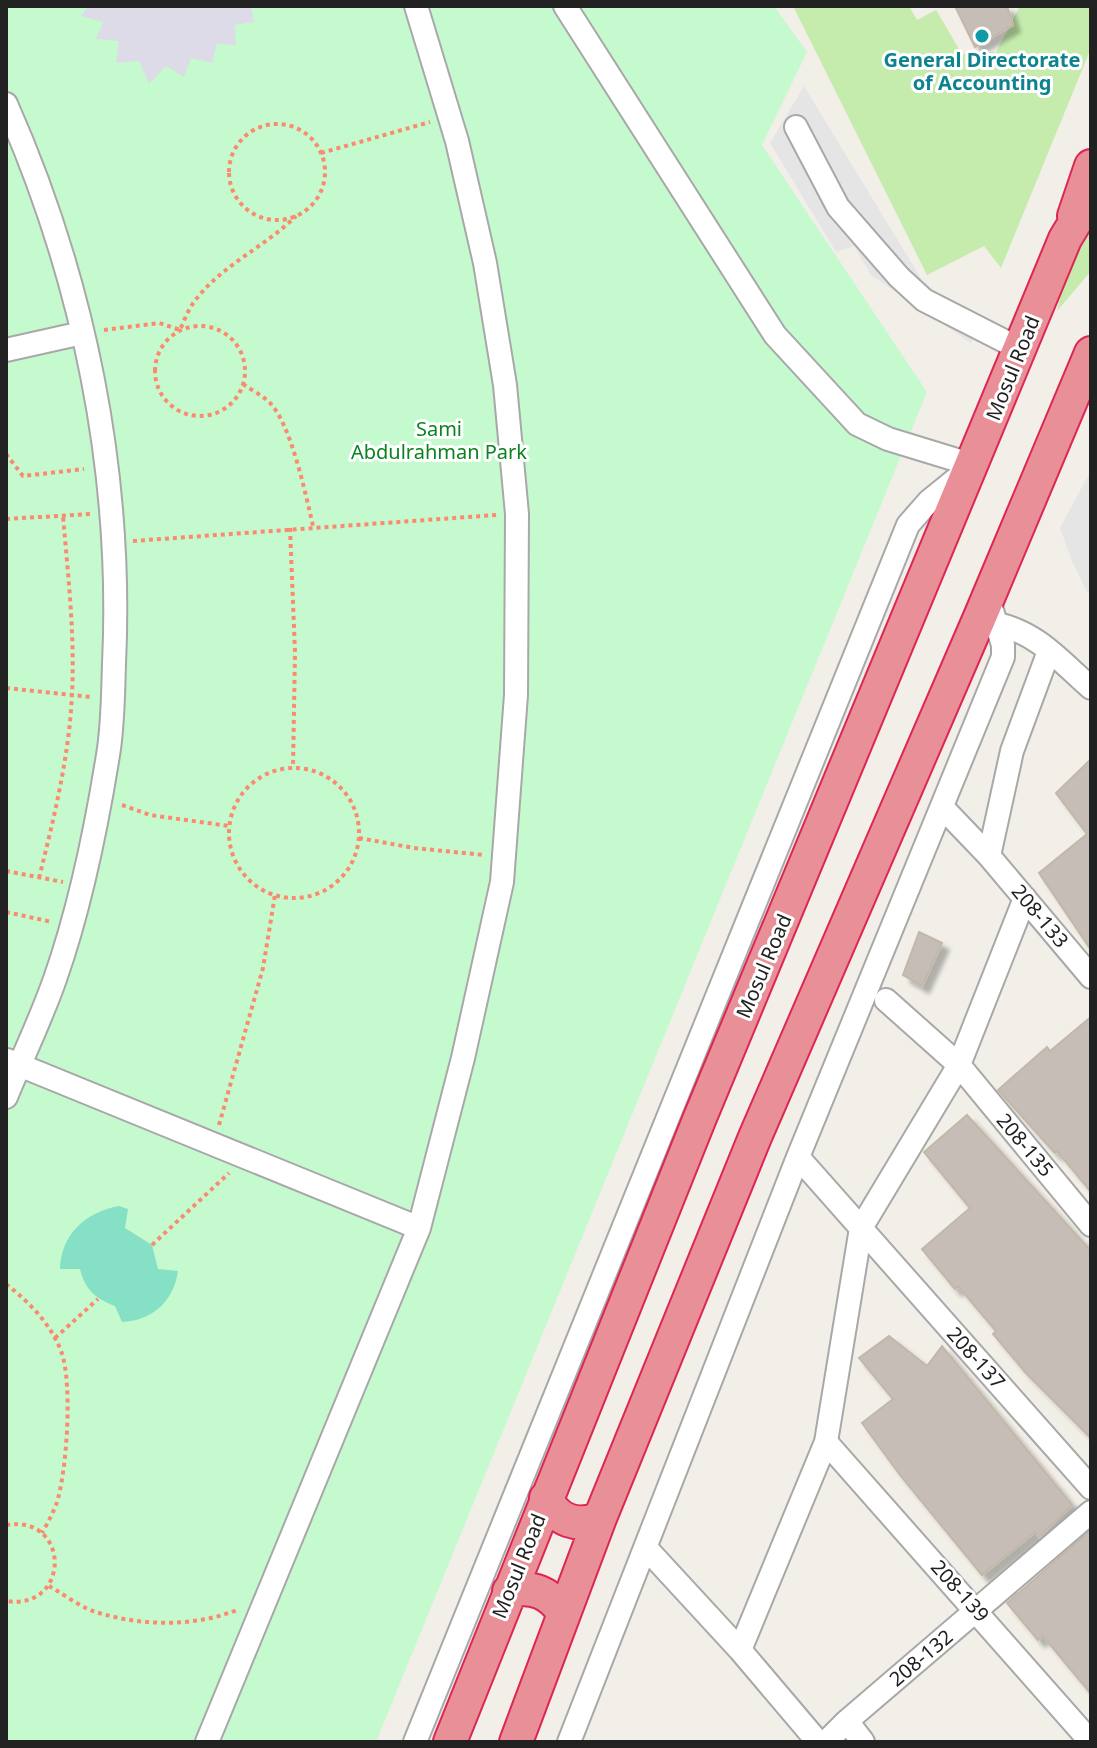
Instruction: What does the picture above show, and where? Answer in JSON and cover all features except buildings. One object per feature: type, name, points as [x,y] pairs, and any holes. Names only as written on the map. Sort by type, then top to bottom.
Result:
[{"type":"highway","points":[[1065,239],[1091,166]]},
{"type":"highway","name":"Mosul Road","points":[[450,1742],[699,1120],[1065,239],[1091,196]]},
{"type":"highway","points":[[516,1742],[600,1518],[755,1137],[992,611],[1091,353]]},
{"type":"highway","points":[[546,1498],[564,1520],[583,1523],[600,1518]]},
{"type":"highway","points":[[509,1591],[530,1589],[541,1592],[563,1612]]},
{"type":"street","points":[[207,1742],[419,1228],[463,1058],[502,882],[516,695],[517,514],[505,385],[488,278],[451,118],[416,6]]},
{"type":"street","points":[[565,6],[775,335],[857,424],[888,439],[973,465]]},
{"type":"street","points":[[6,104],[60,241],[95,388],[115,542],[113,697],[109,753],[81,886],[55,979],[13,1063],[6,1097]]},
{"type":"street","points":[[796,127],[838,207],[899,277],[924,300],[1020,349]]},
{"type":"street","points":[[6,350],[82,333]]},
{"type":"street","points":[[415,1742],[908,525],[929,501],[973,465]]},
{"type":"street","points":[[992,611],[1012,627],[1037,639],[1091,688]]},
{"type":"street","points":[[569,1742],[798,1157],[1003,657],[992,611]]},
{"type":"street","points":[[989,856],[1012,751],[1049,651]]},
{"type":"street","name":"208-133","points":[[942,807],[989,856],[1091,977]]},
{"type":"street","points":[[740,1650],[826,1442],[861,1228],[959,1065],[1025,898]]},
{"type":"street","name":"208-135","points":[[886,1000],[959,1065],[1091,1225]]},
{"type":"street","points":[[13,1063],[419,1228]]},
{"type":"street","name":"208-137","points":[[798,1157],[1091,1488]]},
{"type":"street","name":"208-139","points":[[826,1442],[1091,1742]]},
{"type":"street","name":"208-132","points":[[826,1742],[1091,1512]]},
{"type":"street","points":[[646,1548],[740,1650],[818,1742]]},
{"type":"street","points":[[847,1721],[863,1742]]},
{"type":"path","points":[[321,153],[451,118]]},
{"type":"path","points":[[180,330],[194,302],[217,278],[309,207],[324,182],[325,167],[321,153],[312,139],[299,129],[284,124],[252,130],[240,141],[228,171],[238,201],[250,212],[265,218],[281,220],[297,215]]},
{"type":"path","points":[[82,333],[159,323],[180,330]]},
{"type":"path","points":[[209,326],[235,342],[245,370],[243,384],[226,408],[198,416],[183,413],[170,405],[161,394],[155,365],[159,351],[180,330],[209,326]]},
{"type":"path","points":[[243,384],[271,403],[286,432],[299,467],[313,526]]},
{"type":"path","points":[[6,454],[23,476],[107,466]]},
{"type":"path","points":[[6,519],[111,512]]},
{"type":"path","points":[[115,542],[517,514]]},
{"type":"path","points":[[39,878],[60,797],[72,696],[71,608],[63,516]]},
{"type":"path","points":[[290,528],[295,652],[293,768]]},
{"type":"path","points":[[6,688],[72,696],[113,697]]},
{"type":"path","points":[[293,768],[315,771],[334,781],[349,797],[357,816],[359,838],[350,865],[331,887],[313,895],[294,898],[275,895],[255,885],[239,868],[231,848],[229,826],[234,808],[251,785],[275,771],[293,768]]},
{"type":"path","points":[[100,798],[150,815],[229,826]]},
{"type":"path","points":[[359,838],[414,848],[504,857]]},
{"type":"path","points":[[6,871],[81,886]]},
{"type":"path","points":[[213,1144],[263,968],[275,895]]},
{"type":"path","points":[[6,912],[70,926]]},
{"type":"path","points":[[152,1245],[246,1157]]},
{"type":"path","points":[[6,1284],[38,1314],[63,1353],[68,1404],[63,1470],[56,1504],[42,1533]]},
{"type":"path","points":[[55,1338],[98,1299]]},
{"type":"path","points":[[6,1525],[30,1526],[42,1533],[50,1542],[56,1564],[49,1586],[29,1601],[6,1601]]},
{"type":"path","points":[[49,1586],[97,1613],[159,1624],[217,1618],[267,1597]]},
{"type":"green space","name":"Sami Abdulrahman Park","points":[[6,6],[774,6],[807,52],[762,145],[927,392],[376,1742],[6,1742]]},
{"type":"green space","points":[[793,6],[909,6],[917,20],[936,10],[962,54],[996,52],[1020,6],[1091,6],[1091,48],[1001,268],[984,246],[927,275]]},
{"type":"green space","points":[[1091,216],[1091,271],[1057,311],[1063,283]]},
{"type":"green space","points":[[119,1206],[128,1209],[125,1228],[152,1245],[158,1269],[178,1271],[172,1291],[160,1307],[143,1318],[122,1322],[115,1306],[97,1297],[88,1288],[80,1269],[60,1269],[61,1256],[70,1235],[96,1213]]},
{"type":"shaded area","points":[[88,6],[251,6],[254,22],[235,25],[236,45],[217,44],[212,63],[191,58],[184,77],[166,66],[149,84],[139,61],[116,63],[119,41],[96,39],[103,22],[81,16]]},
{"type":"shaded area","points":[[804,86],[922,280],[976,331],[971,343],[871,275],[854,246],[836,252],[770,143]]},
{"type":"shaded area","points":[[1091,470],[1091,593],[1087,592],[1072,561],[1060,528]]},
{"type":"place","name":"General Directorate of Accounting","points":[[982,36]]}]
